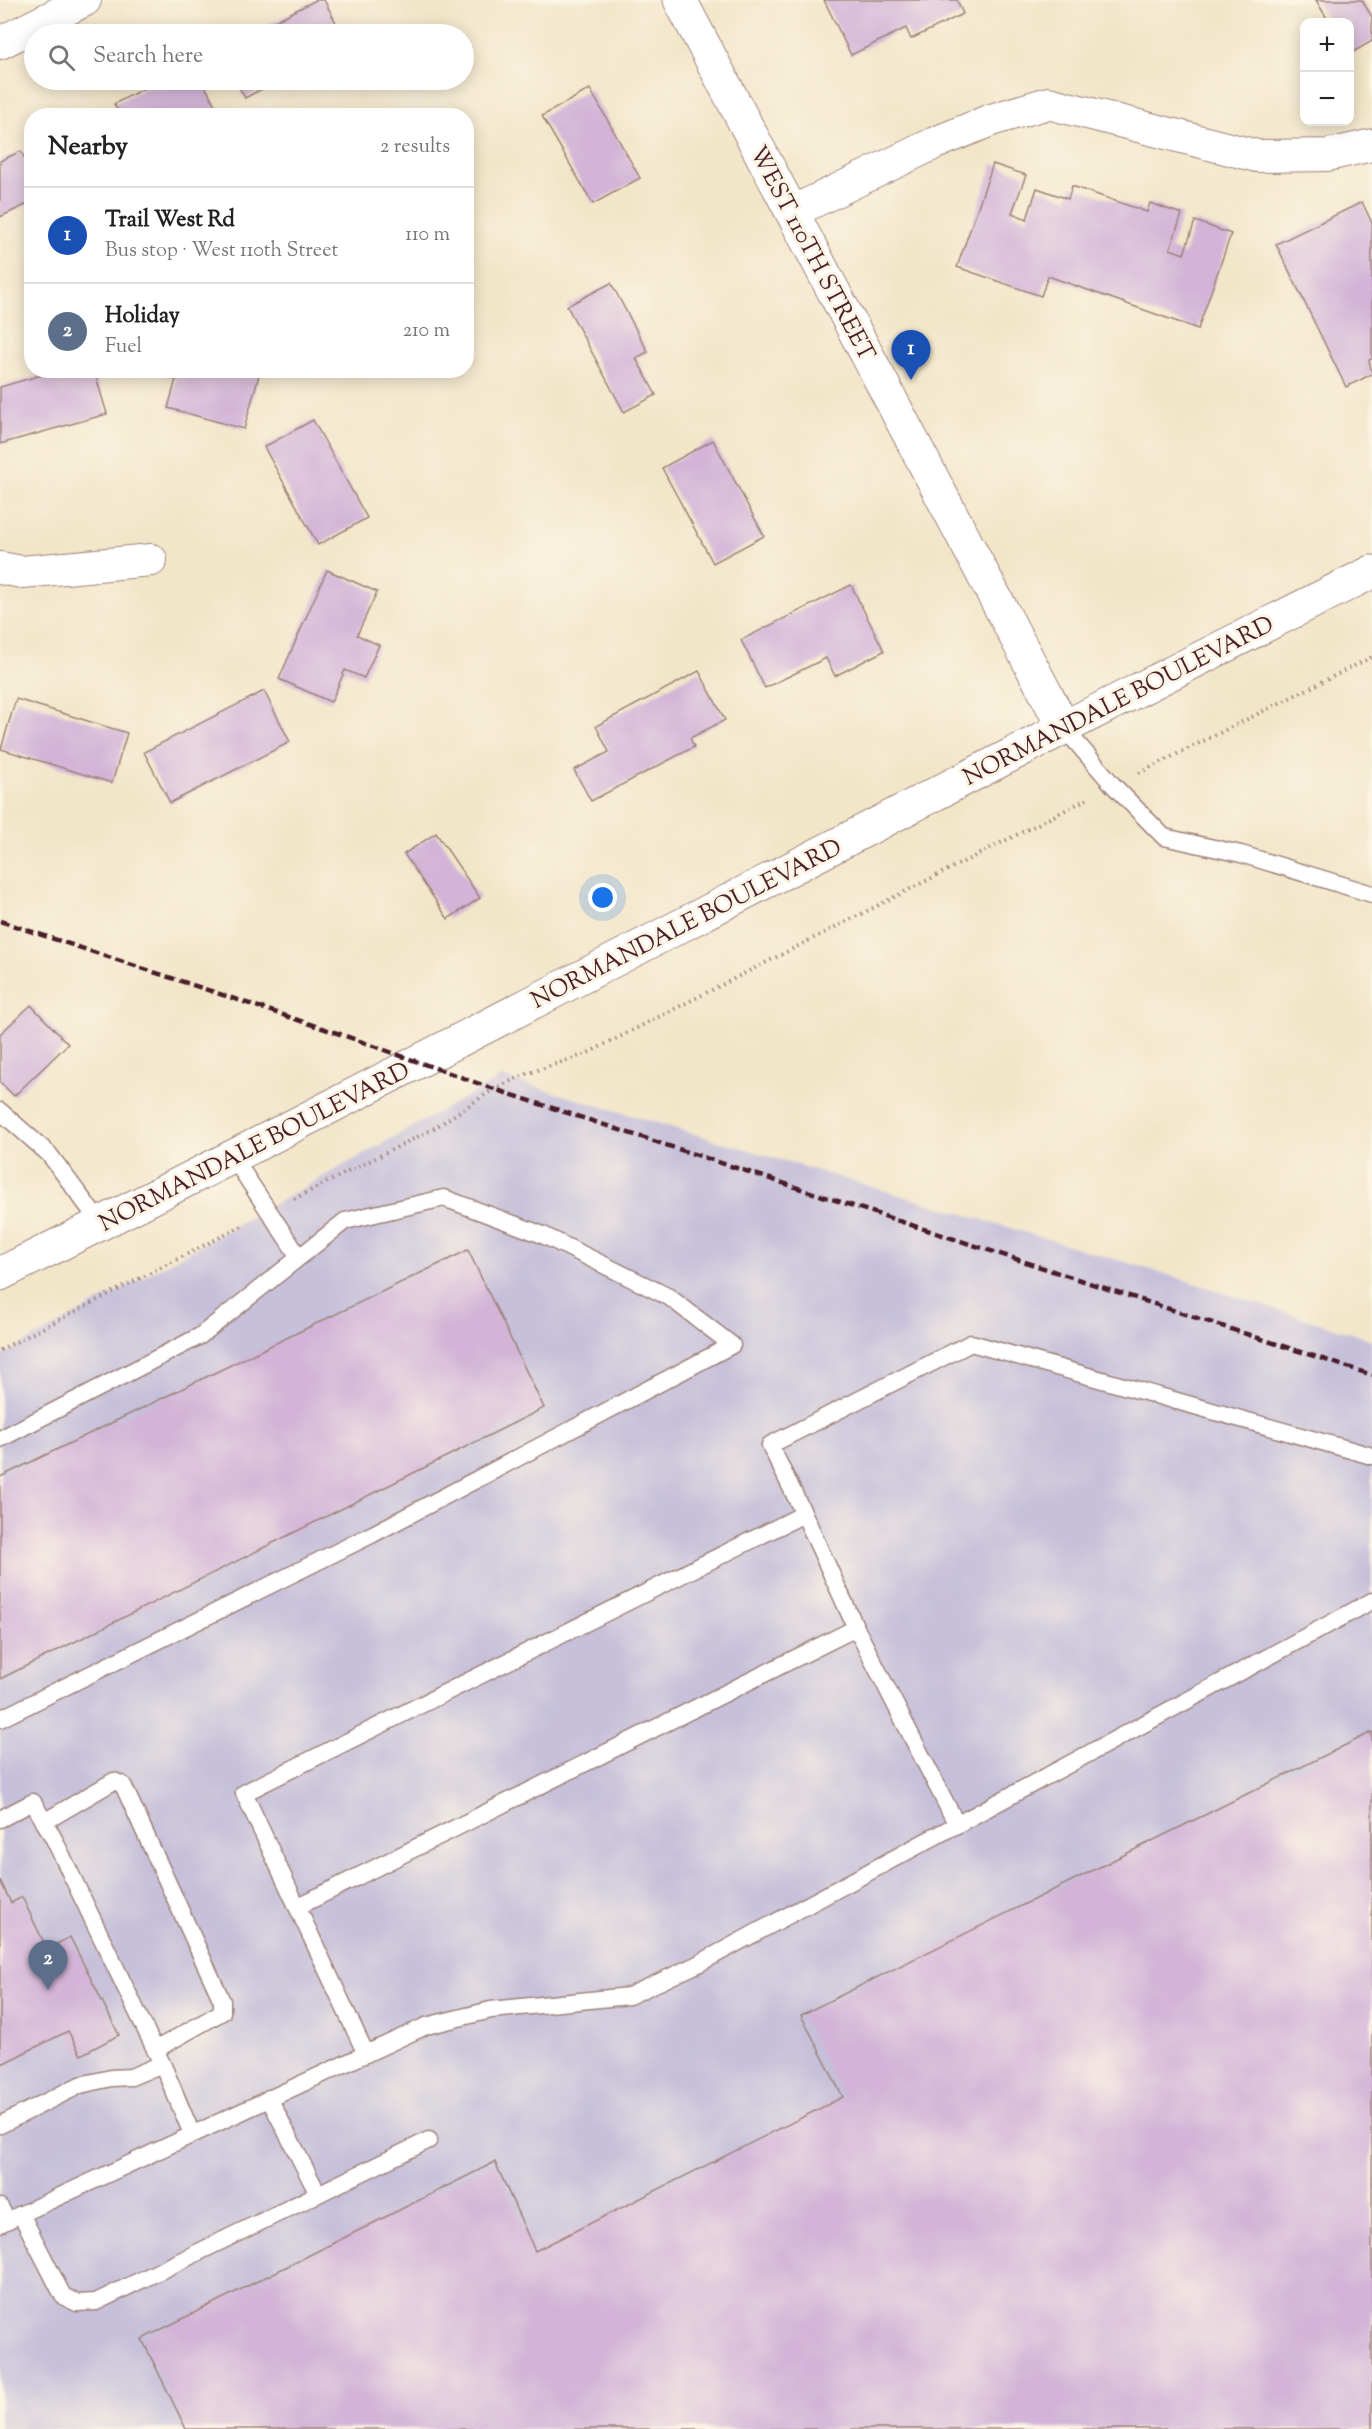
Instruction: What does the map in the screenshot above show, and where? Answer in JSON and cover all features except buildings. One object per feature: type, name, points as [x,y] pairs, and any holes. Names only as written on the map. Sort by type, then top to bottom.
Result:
[{"type":"street","points":[[0,43],[31,12],[85,0]]},
{"type":"street","name":"WEST 110TH STREET","points":[[680,0],[1064,728]]},
{"type":"street","points":[[792,212],[935,143],[991,120],[1048,103],[1257,156],[1328,155],[1372,145]]},
{"type":"street","points":[[0,568],[22,572],[152,560]]},
{"type":"street","name":"NORMANDALE BOULEVARD","points":[[0,1274],[1372,572]]},
{"type":"lane","points":[[1064,728],[1113,785],[1164,837],[1241,854],[1372,894]]},
{"type":"lane","points":[[0,1111],[49,1154],[101,1224]]},
{"type":"lane","points":[[233,1156],[299,1257]]},
{"type":"lane","points":[[0,1439],[200,1336],[345,1221],[444,1198],[543,1235],[669,1297],[732,1345],[373,1534],[0,1719]]},
{"type":"lane","points":[[957,1825],[856,1628],[770,1445],[971,1343],[1372,1456]]},
{"type":"lane","points":[[366,2054],[244,1793],[804,1514]]},
{"type":"lane","points":[[429,2140],[96,2302],[77,2303],[63,2296],[7,2216],[426,2026],[491,2010],[629,1996],[698,1964],[1372,1601]]},
{"type":"lane","points":[[297,1906],[856,1628]]},
{"type":"lane","points":[[0,2125],[80,2085],[111,2078],[131,2077],[222,2012],[222,2001],[123,1785],[114,1781],[44,1822]]},
{"type":"lane","points":[[0,1819],[33,1802],[158,2057],[192,2134]]},
{"type":"lane","points":[[269,2098],[318,2194]]},
{"type":"path","points":[[0,1350],[433,1129],[494,1089],[526,1074],[586,1054],[1113,785],[1372,657]]},
{"type":"shaded area","points":[[502,1077],[1162,1273],[1372,1340],[1372,2429],[0,2429],[0,1357]]},
{"type":"railway","points":[[0,921],[337,1033],[494,1089],[1372,1375]]},
{"type":"place","name":"Trail West Rd","points":[[911,380]]},
{"type":"place","name":"Holiday","points":[[48,1990]]}]
